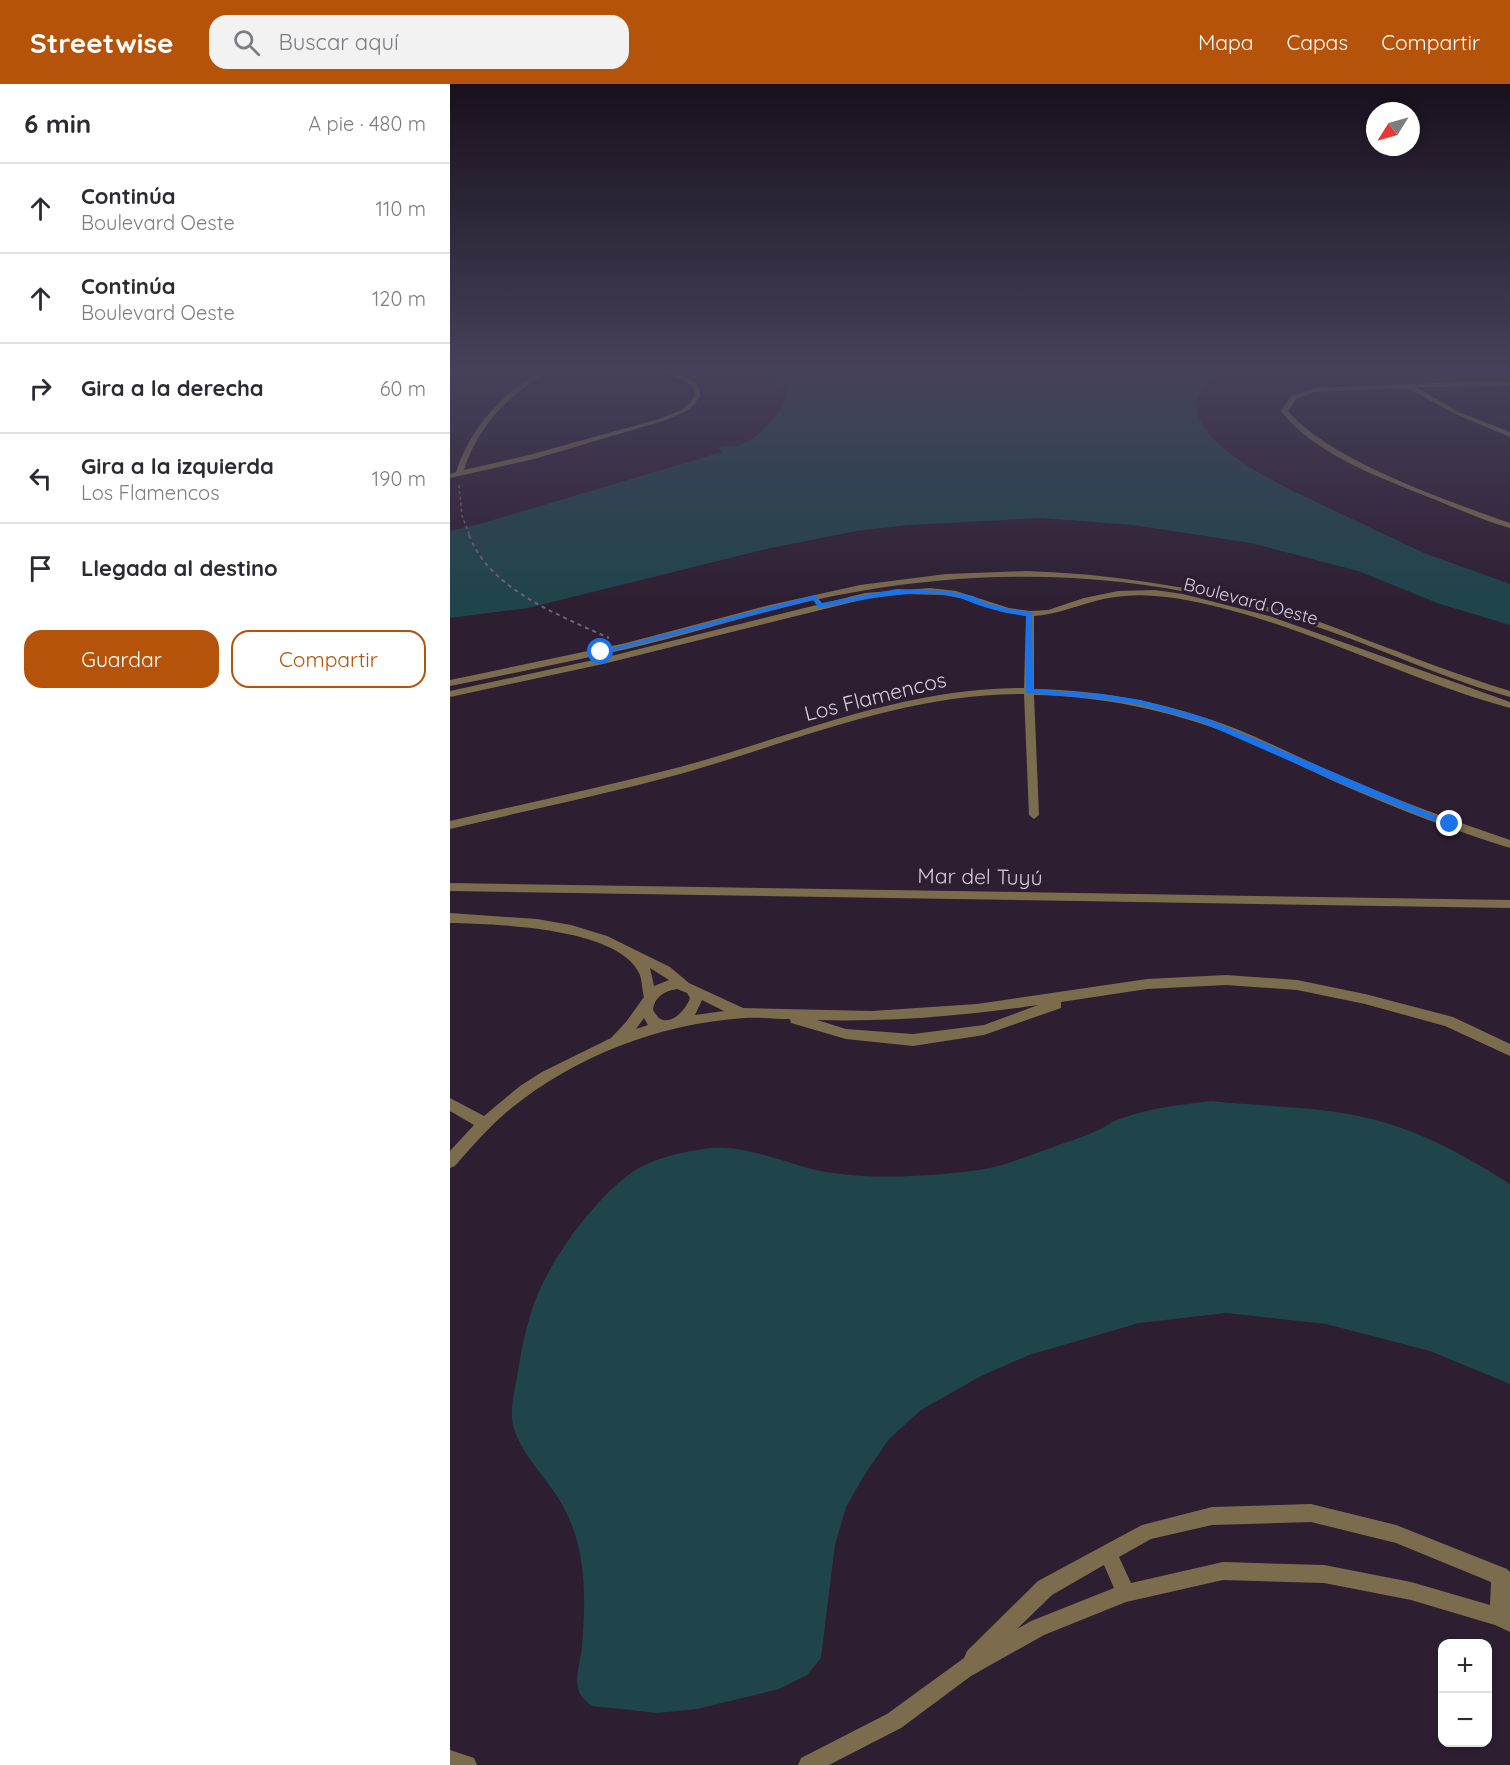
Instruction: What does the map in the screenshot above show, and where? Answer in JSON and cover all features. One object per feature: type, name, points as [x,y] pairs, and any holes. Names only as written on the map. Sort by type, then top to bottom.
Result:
[{"type":"street","points":[[459,474],[462,460],[470,446]]},
{"type":"street","points":[[450,476],[564,446]]},
{"type":"street","points":[[1330,446],[1358,463],[1434,498],[1510,526]]},
{"type":"street","name":"Boulevard Oeste","points":[[450,683],[602,657],[627,646],[917,580],[1026,574],[1154,584],[1242,607],[1471,688],[1510,705]]},
{"type":"street","points":[[970,577],[965,582],[964,591],[970,598]]},
{"type":"street","points":[[1084,578],[1092,584],[1095,598]]},
{"type":"street","name":"Boulevard Oeste","points":[[450,694],[817,602],[897,591],[925,591],[970,598],[984,604],[1030,614],[1059,610],[1095,598],[1130,593],[1156,593],[1242,607]]},
{"type":"street","points":[[1030,614],[1029,692],[1034,815]]},
{"type":"street","name":"Boulevard Oeste","points":[[1471,688],[1510,694]]},
{"type":"street","name":"Los Flamencos","points":[[450,825],[681,770],[923,700],[997,691],[1102,696],[1141,703],[1204,720],[1352,785],[1450,824],[1510,844]]},
{"type":"street","name":"Mar del Tuyú","points":[[450,887],[1510,904]]},
{"type":"street","points":[[450,918],[522,921],[582,932],[657,965],[687,987],[744,1013]]},
{"type":"street","points":[[627,952],[640,963],[648,975],[648,1016],[652,1020],[672,1024],[691,1014],[696,1000],[687,987]]},
{"type":"street","points":[[450,1161],[484,1124],[517,1096],[585,1055],[615,1041],[672,1024],[744,1013],[872,1016],[977,1009],[1080,996],[1147,984],[1226,980],[1297,985],[1365,999],[1448,1021],[1510,1050]]},
{"type":"street","points":[[615,1041],[631,1026],[649,1000],[662,988],[687,987]]},
{"type":"street","points":[[781,1014],[846,1034],[913,1040],[984,1030],[1080,996]]},
{"type":"street","points":[[977,1009],[984,1030]]},
{"type":"street","points":[[871,1038],[872,1016]]},
{"type":"street","points":[[450,1104],[484,1124]]},
{"type":"street","points":[[808,1765],[894,1721],[964,1669],[1038,1628],[1126,1593],[1223,1571],[1324,1574],[1411,1591],[1504,1620],[1505,1578],[1396,1534],[1311,1513],[1212,1516],[1148,1531],[1045,1588],[964,1669]]},
{"type":"street","points":[[1107,1552],[1126,1593]]},
{"type":"street","points":[[450,1760],[467,1765]]},
{"type":"path","points":[[459,474],[459,507],[462,521],[476,552],[497,575],[522,594],[549,610],[627,646]]},
{"type":"shaded area","points":[[1223,446],[1251,468],[1291,490],[1424,553],[1510,584],[1510,625],[1440,604],[1358,571],[1251,543],[1133,525],[1041,518],[908,525],[856,531],[766,549],[528,608],[450,618],[450,531],[722,452],[718,448]]},
{"type":"shaded area","points":[[1211,1101],[1312,1109],[1372,1119],[1408,1130],[1444,1146],[1510,1184],[1510,1384],[1430,1351],[1326,1324],[1226,1313],[1139,1323],[1029,1355],[981,1376],[921,1410],[889,1439],[846,1507],[835,1545],[821,1658],[807,1675],[779,1689],[697,1709],[658,1713],[592,1706],[584,1698],[577,1683],[584,1608],[580,1553],[569,1518],[560,1501],[527,1455],[516,1435],[512,1407],[526,1329],[542,1284],[575,1231],[602,1199],[631,1173],[649,1163],[680,1153],[711,1148],[738,1149],[816,1170],[853,1175],[913,1176],[952,1173],[982,1170],[1012,1162],[1080,1138],[1128,1116],[1164,1107]]},
{"type":"route","points":[[601,652],[815,597],[819,606],[897,591],[947,593],[1010,611],[1030,614],[1029,692],[1102,696],[1141,703],[1204,720],[1352,785],[1450,824]]}]
